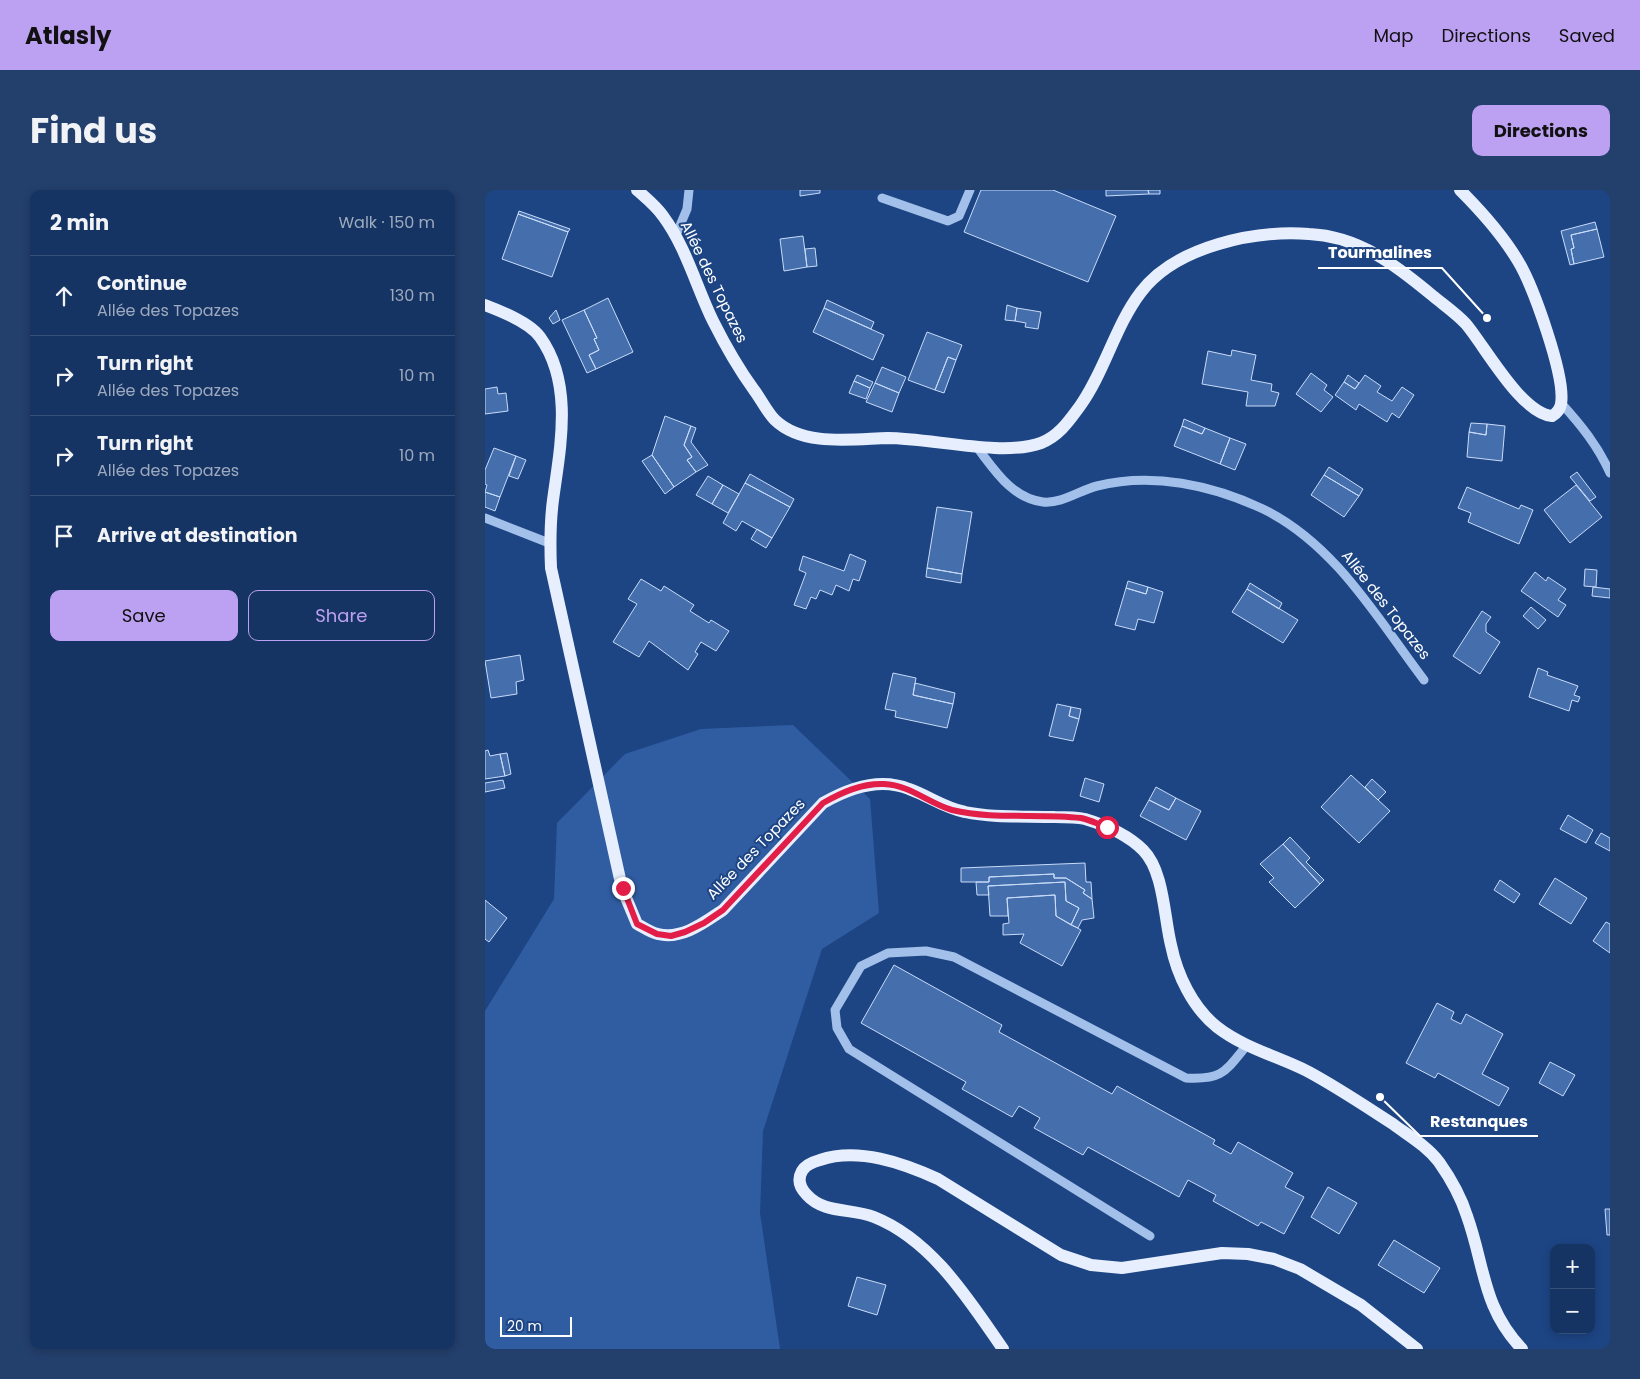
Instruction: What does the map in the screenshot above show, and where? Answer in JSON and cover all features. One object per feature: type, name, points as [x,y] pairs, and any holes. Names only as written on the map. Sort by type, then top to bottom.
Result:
[{"type":"main road","name":"Allée des Topazes","points":[[637,190],[661,213],[676,235],[713,321],[736,365],[776,421],[794,432],[832,441],[890,438],[1011,449],[1041,443],[1062,430],[1095,385],[1126,317],[1141,292],[1161,272],[1193,255],[1234,239],[1267,236],[1311,234],[1352,242],[1379,255],[1403,271],[1465,323],[1500,371],[1532,409],[1543,415],[1552,416],[1558,411],[1561,403]]},
{"type":"main road","points":[[1460,190],[1490,220],[1519,262],[1539,306],[1559,377],[1561,403]]},
{"type":"main road","name":"Allée des Topazes","points":[[485,305],[506,312],[540,336],[557,373],[562,443],[553,500],[549,543],[556,596],[623,888],[637,924],[657,934],[671,936],[704,923],[723,910],[823,803],[841,792],[861,786],[884,784],[907,788],[949,809],[972,814],[1083,819],[1127,837],[1144,851],[1155,872],[1162,894],[1171,947],[1189,992],[1198,1008],[1215,1025],[1247,1045],[1306,1071],[1350,1095],[1424,1146],[1438,1160],[1449,1177],[1467,1216],[1484,1286],[1499,1316],[1523,1349]]},
{"type":"main road","points":[[1003,1349],[969,1300],[943,1269],[920,1247],[896,1228],[873,1216],[826,1207],[816,1202],[800,1187],[799,1177],[803,1168],[812,1162],[841,1154],[864,1156],[917,1170],[938,1179],[1061,1255],[1091,1265],[1122,1268],[1222,1253],[1248,1254],[1274,1259],[1300,1269],[1361,1305],[1417,1349]]},
{"type":"street","points":[[676,235],[687,209],[689,190]]},
{"type":"street","points":[[883,198],[948,221],[959,216],[970,190]]},
{"type":"street","points":[[1561,403],[1582,426],[1602,455],[1610,473]]},
{"type":"street","name":"Allée des Topazes","points":[[976,446],[1007,485],[1017,493],[1044,502],[1057,501],[1096,486],[1121,481],[1158,479],[1206,488],[1262,508],[1303,532],[1335,562],[1424,680]]},
{"type":"street","points":[[485,518],[549,543]]},
{"type":"street","points":[[1150,1236],[849,1049],[837,1028],[835,1010],[861,966],[889,953],[926,951],[954,957],[1186,1078],[1208,1079],[1227,1071],[1247,1045]]},
{"type":"shaded area","points":[[793,725],[870,799],[879,913],[822,949],[763,1131],[760,1213],[780,1349],[485,1349],[485,1011],[554,899],[557,823],[625,754],[701,729]]},
{"type":"building","points":[[800,190],[820,190],[820,193],[800,196]]},
{"type":"building","points":[[981,190],[1053,190],[1116,216],[1088,282],[964,232]]},
{"type":"building","points":[[1106,190],[1148,190],[1149,194],[1106,196]]},
{"type":"building","points":[[1148,190],[1160,190],[1160,194],[1149,194]]},
{"type":"building","points":[[519,211],[570,229],[568,232],[518,214]]},
{"type":"building","points":[[518,214],[568,232],[552,277],[502,259]]},
{"type":"building","points":[[1595,222],[1597,229],[1571,235],[1574,248],[1571,249],[1574,264],[1570,265],[1561,231]]},
{"type":"building","points":[[1597,229],[1604,257],[1574,264],[1571,249],[1574,248],[1571,235]]},
{"type":"building","points":[[803,236],[807,267],[784,271],[780,239]]},
{"type":"building","points":[[815,248],[817,266],[807,267],[805,249]]},
{"type":"building","points":[[608,298],[633,352],[596,369],[589,355],[599,350],[594,339],[597,338],[584,310]]},
{"type":"building","points":[[827,300],[874,322],[871,329],[824,308]]},
{"type":"building","points":[[1007,305],[1017,308],[1015,321],[1005,320]]},
{"type":"building","points":[[824,308],[884,335],[873,360],[813,332]]},
{"type":"building","points":[[1017,308],[1041,312],[1038,329],[1025,327],[1026,323],[1015,321]]},
{"type":"building","points":[[556,310],[560,320],[553,324],[549,318]]},
{"type":"building","points":[[584,310],[597,338],[594,339],[599,350],[589,355],[596,369],[587,373],[562,320]]},
{"type":"building","points":[[927,332],[962,345],[956,360],[948,357],[935,390],[908,380]]},
{"type":"building","points":[[1232,350],[1256,355],[1251,380],[1272,384],[1271,391],[1279,393],[1275,406],[1246,406],[1248,392],[1202,384],[1208,351],[1231,356]]},
{"type":"building","points":[[948,357],[956,360],[944,393],[935,390]]},
{"type":"building","points":[[882,367],[906,377],[899,393],[875,383]]},
{"type":"building","points":[[1311,373],[1327,385],[1324,390],[1333,397],[1321,412],[1296,394]]},
{"type":"building","points":[[857,375],[873,382],[870,388],[854,381]]},
{"type":"building","points":[[1348,375],[1359,383],[1355,389],[1344,382]]},
{"type":"building","points":[[1365,375],[1381,386],[1377,392],[1392,401],[1402,387],[1414,395],[1399,418],[1392,413],[1387,422],[1359,404],[1356,410],[1335,395],[1344,382],[1355,389]]},
{"type":"building","points":[[854,381],[870,388],[866,399],[849,393]]},
{"type":"building","points":[[875,383],[899,393],[892,412],[866,402]]},
{"type":"building","points":[[497,387],[498,394],[506,393],[508,411],[485,414],[485,389]]},
{"type":"building","points":[[665,416],[691,426],[684,445],[692,457],[687,460],[696,472],[674,487],[652,455]]},
{"type":"building","points":[[1184,419],[1205,428],[1202,434],[1182,426]]},
{"type":"building","points":[[1471,423],[1487,424],[1486,435],[1469,432]]},
{"type":"building","points":[[1487,424],[1505,426],[1502,461],[1467,457],[1469,432],[1486,435]]},
{"type":"building","points":[[691,426],[696,428],[691,442],[708,465],[696,472],[687,460],[692,457],[684,445]]},
{"type":"building","points":[[1182,426],[1202,434],[1205,428],[1230,438],[1220,464],[1174,446]]},
{"type":"building","points":[[1230,438],[1246,444],[1235,470],[1220,464]]},
{"type":"building","points":[[494,448],[516,456],[500,497],[485,492],[487,485],[485,484],[485,470]]},
{"type":"building","points":[[652,455],[674,487],[665,494],[642,461]]},
{"type":"building","points":[[516,456],[526,460],[518,479],[509,476]]},
{"type":"building","points":[[1329,467],[1363,489],[1359,496],[1324,475]]},
{"type":"building","points":[[1577,472],[1596,497],[1590,501],[1570,477]]},
{"type":"building","points":[[750,474],[794,499],[790,507],[745,483]]},
{"type":"building","points":[[1324,475],[1359,496],[1344,517],[1311,495]]},
{"type":"building","points":[[708,476],[723,485],[712,504],[696,495]]},
{"type":"building","points":[[745,483],[790,507],[772,538],[742,521],[736,531],[723,523]]},
{"type":"building","points":[[723,485],[739,494],[728,513],[712,504]]},
{"type":"building","points":[[1576,485],[1602,517],[1570,543],[1544,510]]},
{"type":"building","points":[[1467,487],[1519,509],[1521,505],[1533,510],[1519,544],[1468,522],[1471,513],[1458,508]]},
{"type":"building","points":[[485,492],[500,497],[495,511],[485,507]]},
{"type":"building","points":[[937,507],[972,512],[962,574],[927,568]]},
{"type":"building","points":[[757,529],[772,538],[766,548],[751,539]]},
{"type":"building","points":[[850,554],[866,561],[859,581],[853,579],[849,591],[836,585],[832,595],[820,590],[816,599],[811,597],[806,609],[794,605],[806,573],[799,570],[803,556],[844,571]]},
{"type":"building","points":[[927,568],[962,574],[961,583],[926,577]]},
{"type":"building","points":[[1585,569],[1597,570],[1596,587],[1584,586]]},
{"type":"building","points":[[1535,572],[1546,581],[1548,577],[1566,589],[1558,600],[1566,605],[1558,617],[1521,591]]},
{"type":"building","points":[[641,579],[661,591],[664,586],[694,605],[690,611],[709,623],[711,620],[729,631],[716,651],[701,642],[695,652],[698,654],[688,670],[649,641],[639,657],[613,642],[637,604],[628,599]]},
{"type":"building","points":[[1128,581],[1148,587],[1146,594],[1126,588]]},
{"type":"building","points":[[1250,583],[1282,603],[1279,609],[1247,589]]},
{"type":"building","points":[[1148,587],[1163,592],[1154,623],[1138,619],[1135,630],[1115,625],[1126,588],[1146,594]]},
{"type":"building","points":[[1593,587],[1610,589],[1610,598],[1592,596]]},
{"type":"building","points":[[1247,589],[1298,620],[1283,643],[1232,612]]},
{"type":"building","points":[[1531,607],[1546,620],[1538,629],[1523,616]]},
{"type":"building","points":[[1482,611],[1491,617],[1486,624],[1486,632],[1500,642],[1480,674],[1453,656]]},
{"type":"building","points":[[520,655],[524,680],[516,682],[517,694],[491,698],[485,661]]},
{"type":"building","points":[[1538,668],[1548,672],[1547,675],[1578,686],[1574,695],[1580,697],[1578,702],[1572,700],[1569,711],[1529,697]]},
{"type":"building","points":[[893,673],[916,678],[913,695],[953,704],[947,728],[895,717],[896,711],[885,709]]},
{"type":"building","points":[[915,683],[955,693],[953,704],[913,695]]},
{"type":"building","points":[[1057,704],[1071,707],[1069,716],[1079,719],[1073,741],[1049,736]]},
{"type":"building","points":[[1071,707],[1081,709],[1079,719],[1069,716]]},
{"type":"building","points":[[488,750],[490,756],[500,754],[505,776],[485,779],[485,751]]},
{"type":"building","points":[[507,753],[511,774],[505,776],[500,754]]},
{"type":"building","points":[[1351,775],[1390,811],[1359,843],[1321,807]]},
{"type":"building","points":[[1085,778],[1104,784],[1099,802],[1080,796]]},
{"type":"building","points":[[1372,779],[1386,792],[1378,800],[1365,787]]},
{"type":"building","points":[[503,780],[505,788],[485,792],[485,783]]},
{"type":"building","points":[[1156,787],[1176,798],[1169,810],[1149,800]]},
{"type":"building","points":[[1176,798],[1201,811],[1186,840],[1140,816],[1149,800],[1169,810]]},
{"type":"building","points":[[1568,815],[1593,830],[1586,843],[1560,829]]},
{"type":"building","points":[[1601,833],[1610,838],[1610,851],[1595,843]]},
{"type":"building","points":[[1290,837],[1310,858],[1306,862],[1324,880],[1320,884],[1283,844]]},
{"type":"building","points":[[1283,844],[1320,884],[1295,908],[1269,882],[1274,878],[1260,864]]},
{"type":"building","points":[[1085,863],[1086,882],[1091,882],[1092,899],[1083,893],[1085,890],[1066,878],[1054,878],[1054,874],[989,877],[989,882],[961,882],[961,868]]},
{"type":"building","points":[[1054,874],[1054,878],[1066,878],[1085,890],[1083,893],[1092,899],[1094,918],[1082,920],[1078,928],[1071,925],[1079,908],[1066,901],[1065,882],[988,886],[989,895],[977,895],[976,882],[989,882],[989,877]]},
{"type":"building","points":[[1555,878],[1587,898],[1571,924],[1539,904]]},
{"type":"building","points":[[1500,880],[1520,894],[1514,903],[1494,890]]},
{"type":"building","points":[[1065,882],[1066,901],[1079,908],[1071,925],[1056,916],[1055,895],[1007,898],[1008,916],[990,916],[988,886]]},
{"type":"building","points":[[1055,895],[1056,916],[1081,930],[1062,966],[1020,943],[1024,934],[1003,935],[1003,924],[1009,923],[1007,898]]},
{"type":"building","points":[[485,900],[507,918],[489,942],[485,939]]},
{"type":"building","points":[[1606,922],[1610,924],[1610,953],[1593,941]]},
{"type":"building","points":[[894,965],[1002,1025],[999,1032],[1112,1094],[1117,1086],[1215,1140],[1213,1144],[1231,1154],[1238,1142],[1293,1173],[1285,1187],[1304,1197],[1284,1234],[1261,1222],[1258,1226],[1213,1201],[1216,1195],[1188,1180],[1179,1197],[1088,1147],[1083,1155],[1034,1128],[1040,1118],[1019,1106],[1012,1117],[962,1089],[966,1082],[861,1023]]},
{"type":"building","points":[[1437,1003],[1454,1012],[1451,1019],[1461,1024],[1466,1014],[1503,1034],[1482,1074],[1509,1088],[1499,1106],[1438,1073],[1435,1078],[1406,1063]]},
{"type":"building","points":[[1550,1062],[1575,1075],[1563,1096],[1539,1083]]},
{"type":"building","points":[[1328,1187],[1357,1203],[1339,1234],[1311,1217]]},
{"type":"building","points":[[1605,1209],[1610,1209],[1610,1235],[1607,1235]]},
{"type":"building","points":[[1394,1240],[1440,1268],[1424,1293],[1378,1265]]},
{"type":"building","points":[[857,1277],[886,1285],[877,1315],[848,1306]]},
{"type":"place","name":"Tourmalines","points":[[1487,318]]},
{"type":"place","name":"Restanques","points":[[1380,1097]]},
{"type":"route","points":[[623,888],[637,924],[657,934],[671,936],[685,932],[704,923],[723,910],[823,803],[841,792],[861,786],[884,784],[907,788],[949,809],[972,814],[1083,819],[1107,827]]}]
